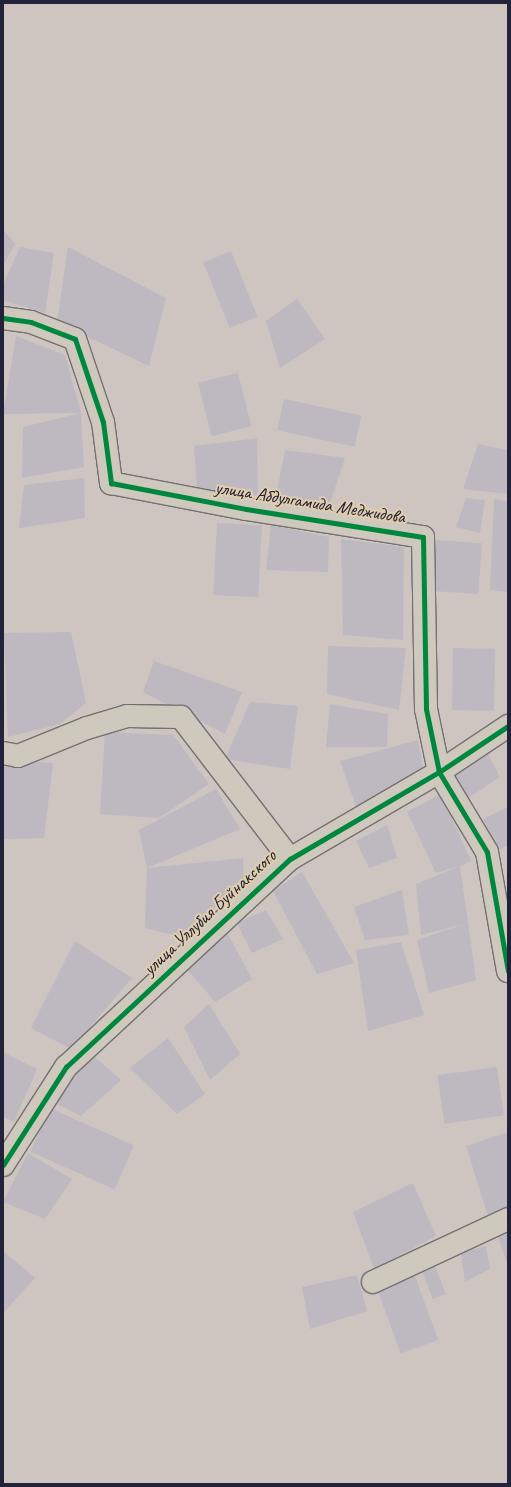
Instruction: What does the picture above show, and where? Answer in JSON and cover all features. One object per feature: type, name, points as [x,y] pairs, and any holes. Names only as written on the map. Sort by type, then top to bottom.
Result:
[{"type":"street","name":"улица Абдулгамида Меджидова","points":[[3,318],[31,322],[75,339],[103,422],[111,482],[246,509],[423,537],[426,708],[439,772],[487,852],[508,971]]},
{"type":"street","points":[[3,753],[18,756],[87,728],[127,716],[181,717],[290,859]]},
{"type":"street","name":"улица Уллубия Буйнакского","points":[[3,1165],[66,1067],[290,859],[439,772],[508,726]]},
{"type":"street","points":[[373,1282],[508,1218]]},
{"type":"building","points":[[3,229],[15,244],[3,266]]},
{"type":"building","points":[[20,247],[54,253],[45,313],[3,300],[3,285]]},
{"type":"building","points":[[68,247],[166,298],[149,366],[57,322]]},
{"type":"building","points":[[231,251],[258,317],[230,328],[203,262]]},
{"type":"building","points":[[297,299],[325,339],[280,368],[266,321]]},
{"type":"building","points":[[16,336],[65,355],[81,413],[3,414]]},
{"type":"building","points":[[238,373],[251,426],[212,436],[198,383]]},
{"type":"building","points":[[284,399],[361,415],[355,447],[277,430]]},
{"type":"building","points":[[81,413],[84,467],[22,478],[23,427]]},
{"type":"building","points":[[257,438],[258,496],[197,489],[194,446]]},
{"type":"building","points":[[478,444],[508,450],[508,494],[463,489]]},
{"type":"building","points":[[285,450],[345,458],[330,503],[275,501]]},
{"type":"building","points":[[84,478],[85,518],[19,528],[24,485]]},
{"type":"building","points":[[466,498],[485,500],[480,533],[456,527]]},
{"type":"building","points":[[494,499],[508,501],[508,592],[490,590]]},
{"type":"building","points":[[217,523],[262,525],[258,597],[213,595]]},
{"type":"building","points":[[271,525],[329,537],[328,572],[266,570]]},
{"type":"building","points":[[341,539],[404,547],[403,640],[343,635]]},
{"type":"building","points":[[436,540],[482,543],[478,594],[432,591]]},
{"type":"building","points":[[71,632],[86,703],[60,724],[8,737],[4,633]]},
{"type":"building","points":[[328,646],[406,648],[399,710],[327,694]]},
{"type":"building","points":[[453,648],[495,649],[494,711],[452,710]]},
{"type":"building","points":[[154,661],[242,692],[225,734],[143,692]]},
{"type":"building","points":[[250,702],[298,706],[290,769],[225,759]]},
{"type":"building","points":[[330,704],[388,714],[387,747],[326,747]]},
{"type":"building","points":[[105,732],[173,735],[209,784],[159,818],[100,814]]},
{"type":"building","points":[[418,740],[424,773],[357,809],[340,761]]},
{"type":"building","points":[[487,752],[500,777],[468,798],[454,777]]},
{"type":"building","points":[[3,760],[53,763],[44,838],[3,839]]},
{"type":"building","points":[[216,789],[240,829],[147,868],[139,830]]},
{"type":"building","points":[[441,794],[471,861],[436,873],[407,812]]},
{"type":"building","points":[[508,807],[508,845],[495,852],[483,819]]},
{"type":"building","points":[[387,825],[397,858],[369,868],[356,841]]},
{"type":"building","points":[[243,858],[244,885],[209,912],[187,938],[145,928],[147,868]]},
{"type":"building","points":[[460,866],[476,980],[429,993],[417,940],[464,924],[421,935],[416,884]]},
{"type":"building","points":[[302,872],[354,963],[317,974],[273,891]]},
{"type":"building","points":[[402,890],[409,935],[365,940],[354,907]]},
{"type":"building","points":[[266,910],[283,939],[252,953],[237,923]]},
{"type":"building","points":[[228,934],[252,979],[215,1002],[187,969]]},
{"type":"building","points":[[75,941],[132,978],[71,1049],[31,1028]]},
{"type":"building","points":[[401,942],[424,1015],[368,1031],[356,950]]},
{"type":"building","points":[[209,1004],[240,1054],[210,1080],[184,1027]]},
{"type":"building","points":[[168,1038],[205,1094],[177,1114],[130,1068]]},
{"type":"building","points":[[3,1052],[37,1069],[14,1122],[3,1117]]},
{"type":"building","points":[[91,1054],[121,1080],[81,1116],[55,1103]]},
{"type":"building","points":[[497,1067],[504,1116],[444,1124],[438,1075]]},
{"type":"building","points":[[50,1108],[134,1145],[115,1189],[30,1152]]},
{"type":"building","points":[[508,1132],[508,1210],[489,1219],[466,1146]]},
{"type":"building","points":[[28,1153],[72,1179],[45,1219],[3,1202]]},
{"type":"building","points":[[413,1183],[436,1236],[374,1269],[353,1212]]},
{"type":"building","points":[[508,1233],[508,1266],[498,1237]]},
{"type":"building","points":[[486,1246],[490,1269],[465,1282],[461,1253]]},
{"type":"building","points":[[3,1251],[35,1278],[3,1313]]},
{"type":"building","points":[[435,1266],[446,1294],[433,1299],[422,1271]]},
{"type":"building","points":[[357,1275],[367,1311],[310,1329],[302,1287]]},
{"type":"building","points":[[415,1276],[438,1340],[401,1354],[377,1290]]},
{"type":"cycle path","points":[[3,318],[31,322],[75,339],[103,422],[111,483],[246,509],[423,537],[426,709],[439,772],[487,852],[508,971]]},
{"type":"cycle path","points":[[3,1165],[66,1067],[290,859],[439,772],[508,726]]}]
